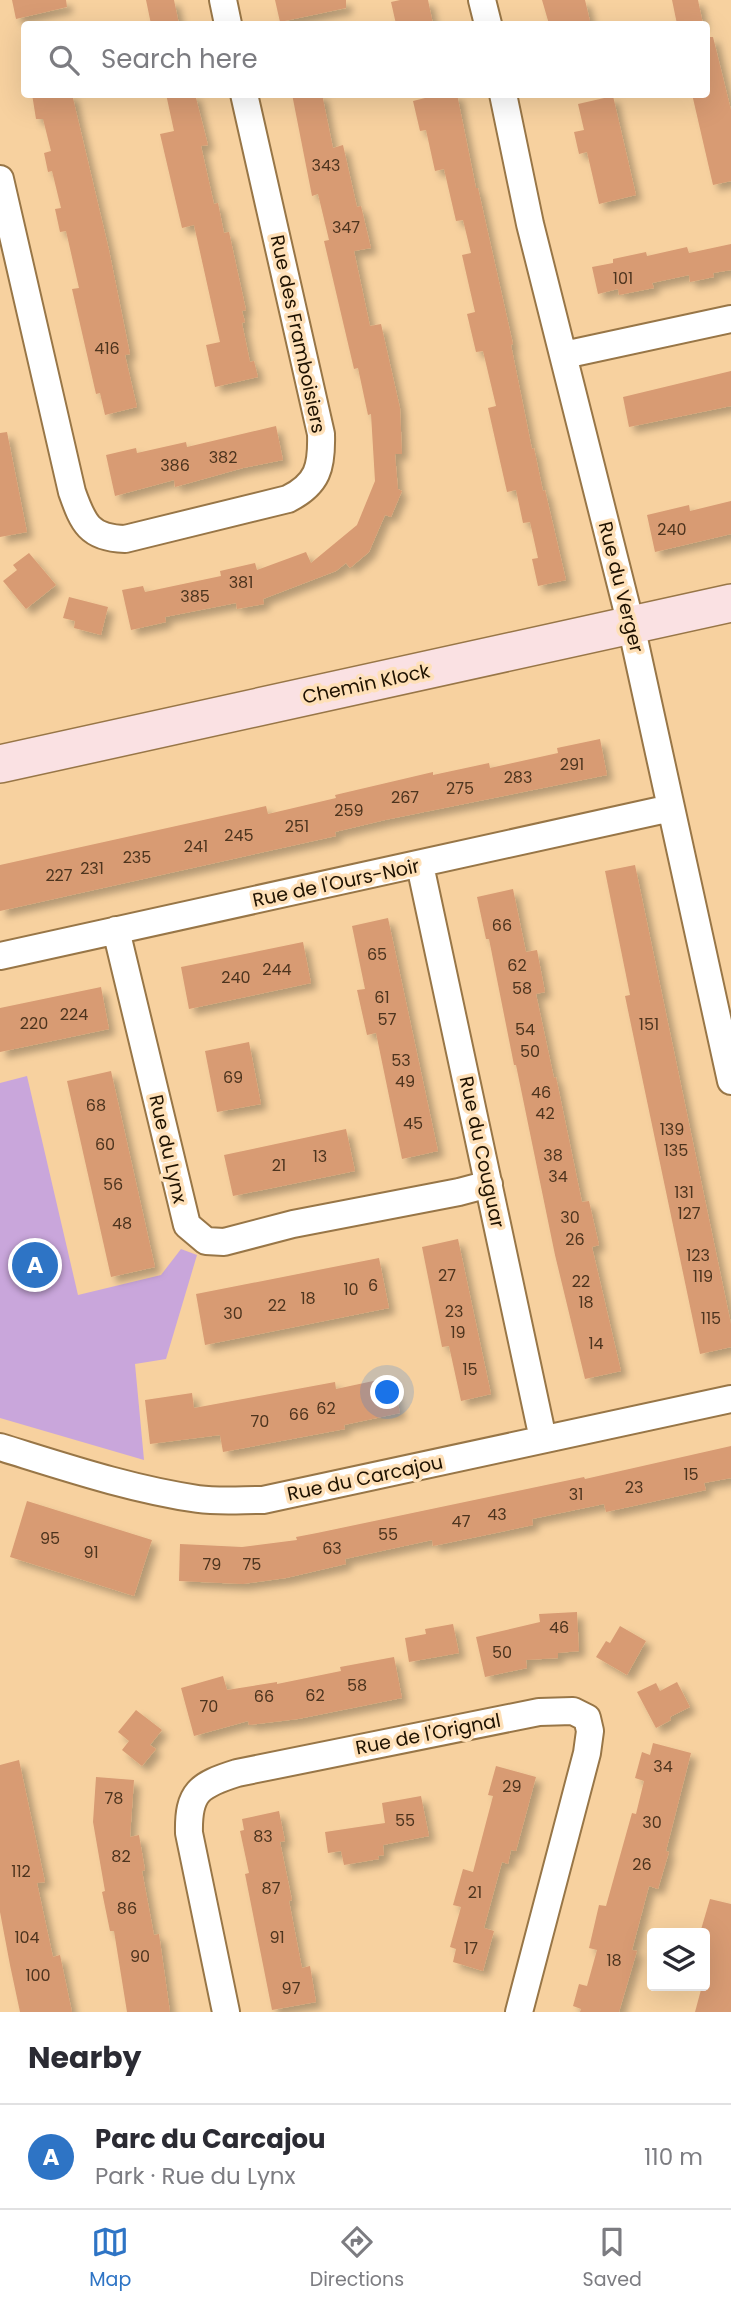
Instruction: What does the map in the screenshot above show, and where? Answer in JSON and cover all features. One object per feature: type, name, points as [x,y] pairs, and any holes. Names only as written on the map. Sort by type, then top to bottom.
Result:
[{"type":"main road","name":"Chemin Klock","points":[[0,764],[731,603]]},
{"type":"street","points":[[223,0],[228,21]]},
{"type":"street","points":[[482,0],[487,21]]},
{"type":"street","name":"Rue des Framboisiers","points":[[0,179],[72,492],[80,514],[88,526],[107,539],[125,539],[288,499],[304,491],[314,479],[322,452],[321,434],[245,98]]},
{"type":"street","name":"Rue du Verger","points":[[504,98],[530,224],[631,625],[731,1081]]},
{"type":"street","points":[[564,355],[731,319]]},
{"type":"street","name":"Rue de l'Ours-Noir","points":[[0,956],[671,808]]},
{"type":"street","name":"Rue du Couguar","points":[[421,865],[543,1439]]},
{"type":"street","name":"Rue du Lynx","points":[[116,930],[187,1225],[206,1241],[224,1242],[293,1224],[489,1184]]},
{"type":"street","name":"Rue du Carcajou","points":[[0,1447],[135,1488],[199,1499],[262,1500],[731,1399]]},
{"type":"street","name":"Rue de l'Orignal","points":[[226,2012],[189,1833],[190,1804],[198,1791],[208,1783],[237,1773],[540,1712],[573,1711],[587,1718],[590,1731],[587,1753],[519,2012]]},
{"type":"shaded area","points":[[27,1076],[78,1295],[161,1275],[181,1249],[197,1255],[166,1359],[135,1364],[144,1460],[0,1418],[0,1083]]},
{"type":"building","points":[[12,0],[66,0],[67,7],[16,19]]},
{"type":"building","points":[[146,0],[174,0],[178,21],[150,21]]},
{"type":"building","points":[[275,0],[346,0],[346,8],[280,21]]},
{"type":"building","points":[[428,0],[432,21],[395,21],[391,2]]},
{"type":"building","points":[[542,0],[585,0],[590,21],[548,21]]},
{"type":"building","points":[[672,0],[698,0],[702,21],[676,21]]},
{"type":"building","points":[[710,37],[713,37],[731,110],[731,181],[713,185],[693,98],[710,98]]},
{"type":"building","points":[[33,98],[73,98],[109,250],[130,354],[125,355],[137,407],[105,415],[100,393],[96,394],[72,289],[79,288],[66,231],[60,232],[55,209],[61,208],[52,171],[48,172],[44,153],[51,151],[43,119],[36,119]]},
{"type":"building","points":[[167,98],[196,98],[208,145],[201,146],[214,204],[218,203],[224,233],[229,232],[246,310],[242,311],[245,322],[242,323],[250,362],[254,361],[258,377],[215,387],[206,345],[220,342],[194,225],[182,228],[160,134],[174,131]]},
{"type":"building","points":[[293,98],[323,98],[333,148],[343,145],[357,207],[361,206],[371,248],[354,251],[370,326],[381,324],[400,408],[402,454],[395,454],[398,489],[402,491],[391,517],[385,515],[369,552],[350,568],[346,563],[336,571],[263,599],[264,604],[237,609],[236,603],[165,617],[166,622],[131,630],[122,590],[143,586],[145,592],[221,576],[220,571],[255,563],[257,570],[306,552],[311,563],[357,525],[375,481],[371,414],[368,415],[358,368],[354,369],[324,241],[329,240],[318,194],[312,196]]},
{"type":"building","points":[[425,98],[458,98],[513,344],[511,345],[532,449],[534,448],[543,491],[545,490],[566,580],[538,586],[532,559],[538,558],[530,522],[523,523],[516,490],[507,492],[488,408],[496,406],[483,351],[476,352],[467,314],[475,312],[462,255],[471,253],[463,220],[456,221],[444,169],[435,171],[426,130],[420,131],[413,101]]},
{"type":"building","points":[[613,98],[636,195],[599,204],[587,152],[579,154],[574,132],[584,130],[578,104]]},
{"type":"building","points":[[731,244],[731,270],[713,273],[714,277],[690,282],[689,275],[652,283],[654,288],[619,295],[618,289],[598,294],[592,267],[613,263],[613,259],[646,252],[647,256],[687,247],[689,253]]},
{"type":"building","points":[[731,371],[731,406],[629,427],[623,397]]},
{"type":"building","points":[[276,426],[283,460],[175,487],[174,480],[115,496],[106,455],[136,448],[137,453],[186,442],[187,447]]},
{"type":"building","points":[[7,432],[27,532],[0,537],[0,433]]},
{"type":"building","points":[[731,501],[731,534],[655,552],[647,515],[689,505],[690,511]]},
{"type":"building","points":[[29,553],[56,585],[26,609],[3,581],[17,570],[13,565]]},
{"type":"building","points":[[69,597],[108,607],[101,635],[74,628],[75,621],[63,618]]},
{"type":"building","points":[[600,739],[607,775],[385,820],[335,832],[336,836],[0,911],[0,865],[266,806],[268,814],[433,772],[433,775],[489,763],[490,768],[558,753],[557,748]]},
{"type":"building","points":[[635,865],[731,1324],[731,1347],[700,1354],[625,996],[630,995],[605,871]]},
{"type":"building","points":[[513,889],[526,952],[537,950],[545,992],[536,994],[582,1202],[589,1201],[599,1245],[592,1247],[621,1371],[585,1379],[555,1255],[489,939],[486,939],[477,897]]},
{"type":"building","points":[[388,918],[438,1151],[402,1159],[376,1033],[367,1035],[357,990],[365,989],[352,926]]},
{"type":"building","points":[[303,942],[311,983],[189,1009],[181,967]]},
{"type":"building","points":[[101,987],[109,1029],[0,1052],[0,1008]]},
{"type":"building","points":[[249,1042],[261,1104],[217,1112],[205,1051]]},
{"type":"building","points":[[111,1071],[155,1267],[111,1277],[67,1081]]},
{"type":"building","points":[[346,1129],[355,1171],[233,1196],[224,1155]]},
{"type":"building","points":[[458,1239],[491,1394],[461,1401],[449,1346],[442,1347],[422,1247]]},
{"type":"building","points":[[379,1258],[389,1308],[205,1345],[196,1294]]},
{"type":"building","points":[[392,1377],[400,1413],[344,1425],[345,1429],[223,1452],[220,1435],[150,1444],[145,1400],[192,1393],[194,1408],[335,1382],[336,1389]]},
{"type":"building","points":[[731,1446],[731,1478],[704,1483],[706,1490],[606,1512],[604,1504],[532,1519],[533,1525],[433,1546],[432,1540],[345,1559],[346,1564],[286,1578],[243,1584],[179,1581],[180,1544],[242,1547],[297,1540],[296,1537],[584,1477],[585,1479]]},
{"type":"building","points":[[27,1501],[152,1540],[134,1596],[10,1557]]},
{"type":"building","points":[[577,1612],[579,1651],[558,1653],[558,1658],[526,1660],[527,1668],[485,1677],[476,1637],[540,1622],[539,1614]]},
{"type":"building","points":[[453,1624],[459,1653],[409,1662],[405,1638],[426,1634],[425,1629]]},
{"type":"building","points":[[620,1626],[646,1641],[627,1675],[596,1657],[606,1641],[610,1643]]},
{"type":"building","points":[[394,1657],[402,1698],[298,1719],[249,1725],[248,1721],[194,1736],[181,1688],[223,1676],[227,1690],[277,1684],[341,1671],[340,1667]]},
{"type":"building","points":[[677,1682],[690,1707],[656,1728],[637,1692],[656,1683],[660,1691]]},
{"type":"building","points":[[136,1710],[162,1730],[150,1745],[156,1749],[142,1766],[122,1750],[129,1741],[118,1732]]},
{"type":"building","points":[[653,1743],[691,1753],[666,1851],[669,1852],[658,1889],[649,1886],[632,1950],[637,1951],[619,2012],[580,2012],[581,2009],[573,2006],[579,1984],[587,1986],[597,1950],[589,1948],[599,1905],[606,1906],[632,1813],[636,1814],[644,1781],[635,1778],[642,1752],[650,1755]]},
{"type":"building","points":[[19,1760],[45,1882],[37,1883],[53,1957],[60,1955],[72,2012],[20,2012],[10,1965],[0,1912],[0,1765]]},
{"type":"building","points":[[496,1766],[536,1777],[516,1851],[511,1850],[508,1864],[502,1862],[484,1928],[494,1931],[483,1971],[453,1962],[456,1949],[450,1947],[461,1907],[453,1905],[463,1869],[473,1872],[493,1796],[488,1795]]},
{"type":"building","points":[[96,1777],[134,1780],[130,1837],[139,1835],[145,1870],[142,1871],[154,1935],[159,1934],[170,2012],[127,2012],[114,1931],[110,1931],[102,1892],[105,1891],[93,1822]]},
{"type":"building","points":[[421,1796],[429,1836],[383,1845],[384,1855],[378,1856],[379,1859],[344,1865],[341,1851],[328,1853],[325,1832],[385,1823],[382,1803]]},
{"type":"building","points":[[279,1811],[285,1841],[280,1842],[292,1900],[289,1901],[302,1968],[310,1966],[316,2002],[272,2010],[245,1874],[249,1873],[240,1831],[244,1830],[242,1819]]},
{"type":"building","points":[[710,1899],[731,1904],[731,2012],[695,2012],[701,1991],[710,1991],[710,1928],[701,1928]]},
{"type":"place","name":"Parc du Carcajou","points":[[35,1265]]}]
